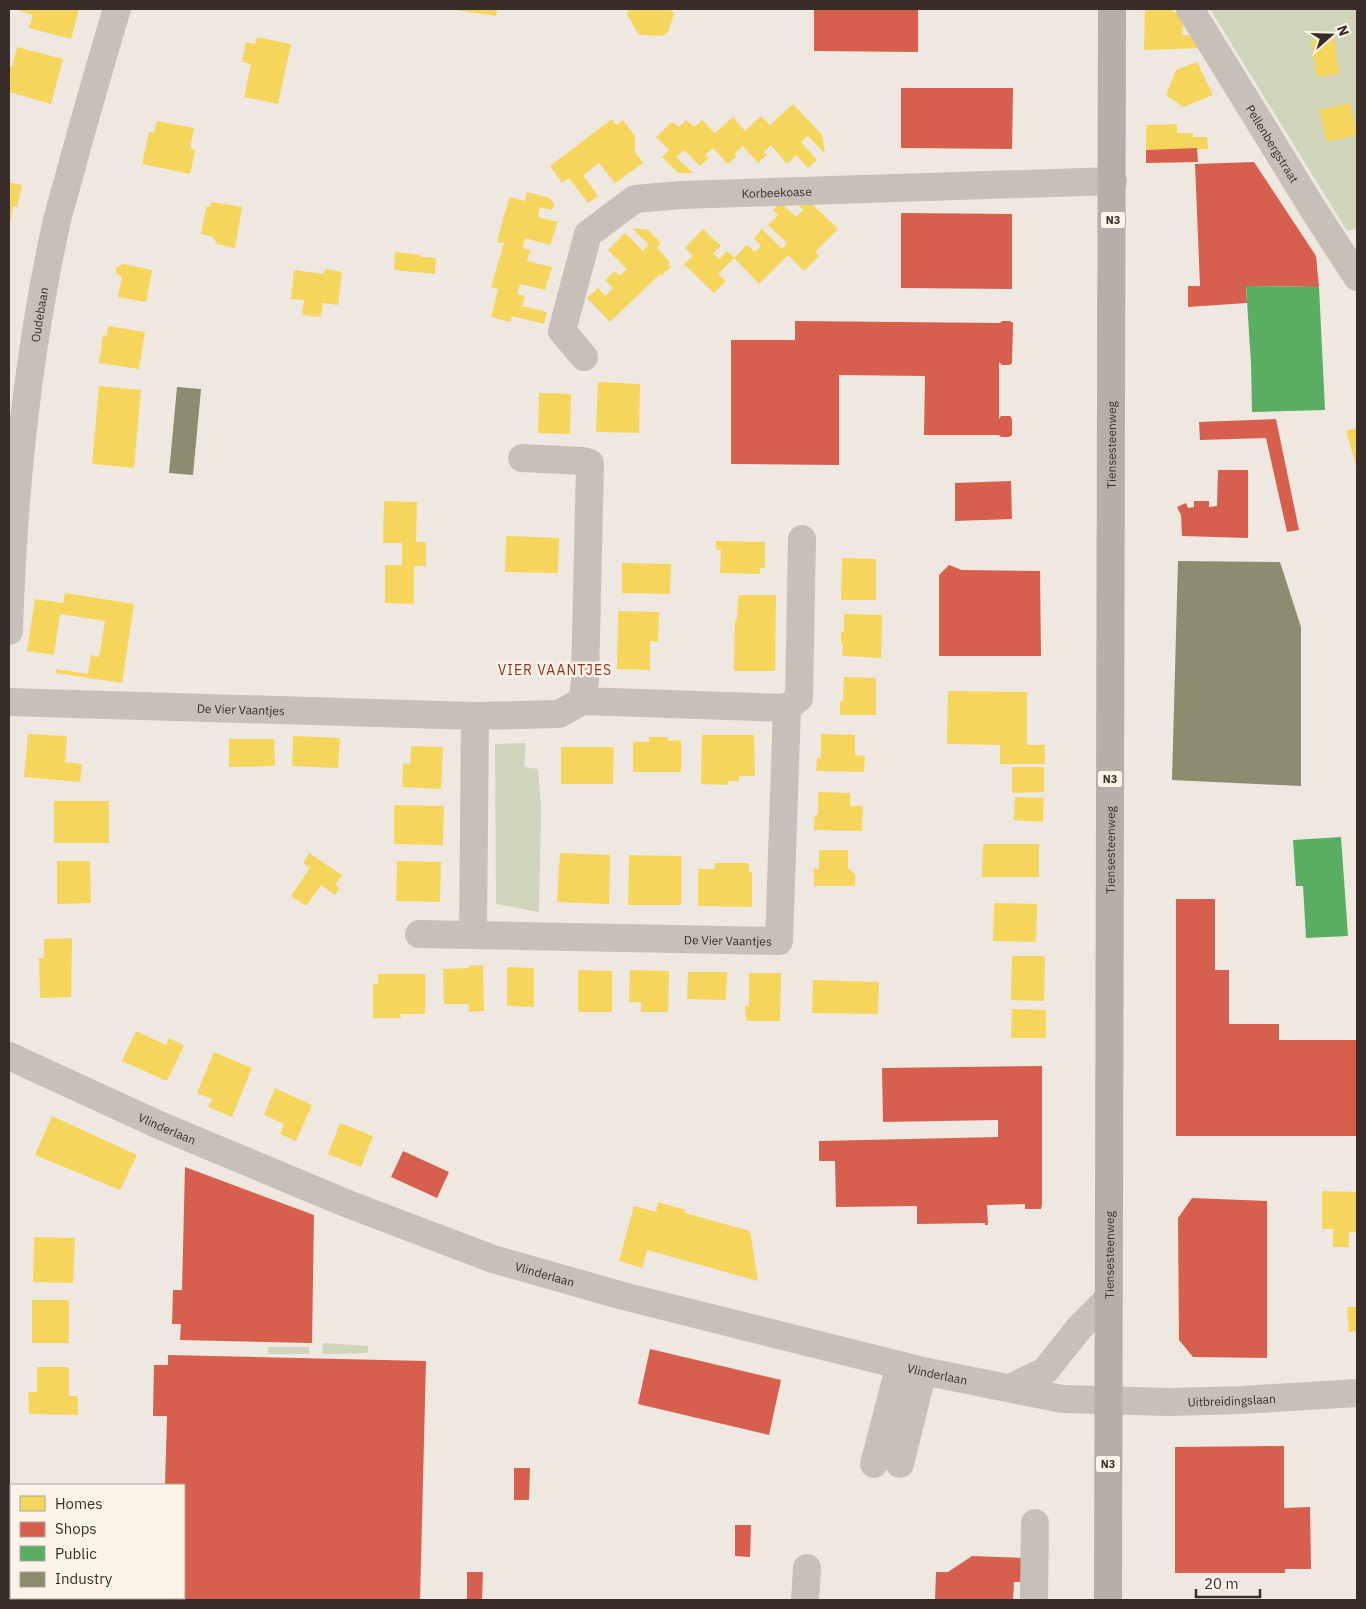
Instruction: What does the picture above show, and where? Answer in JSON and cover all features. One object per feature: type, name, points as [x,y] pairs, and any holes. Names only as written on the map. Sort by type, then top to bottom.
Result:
[{"type":"main road","name":"Tiensesteenweg","points":[[1108,1600],[1112,9]]},
{"type":"street","name":"Oudebaan","points":[[9,630],[11,564],[23,436],[36,338],[58,220],[117,9]]},
{"type":"street","name":"Pellenbergstraat","points":[[1190,9],[1357,277]]},
{"type":"street","name":"Korbeekoase","points":[[584,357],[562,331],[588,234],[635,198],[1113,181]]},
{"type":"street","points":[[522,458],[590,463],[585,681],[582,701],[787,708],[799,698],[802,539]]},
{"type":"street","name":"De Vier Vaantjes","points":[[9,702],[475,716],[559,714],[582,701]]},
{"type":"street","name":"De Vier Vaantjes","points":[[418,934],[779,941],[787,708]]},
{"type":"street","points":[[473,935],[475,716]]},
{"type":"street","name":"Vlinderlaan","points":[[9,1056],[159,1126],[348,1204],[493,1259],[623,1296],[912,1368],[1062,1399],[1108,1401]]},
{"type":"street","points":[[1010,1388],[1045,1371],[1080,1327],[1108,1299]]},
{"type":"street","points":[[887,1464],[912,1368]]},
{"type":"street","name":"Uitbreidingslaan","points":[[1108,1401],[1224,1400],[1357,1393]]},
{"type":"street","points":[[1034,1600],[1035,1523]]},
{"type":"street","points":[[805,1600],[807,1568]]},
{"type":"green space","points":[[1210,9],[1357,9],[1357,229],[1347,231]]},
{"type":"green space","points":[[526,743],[524,767],[538,769],[541,806],[539,912],[496,904],[495,744]]},
{"type":"green space","points":[[323,1343],[368,1346],[368,1353],[322,1354]]},
{"type":"green space","points":[[268,1347],[309,1347],[309,1354],[268,1354]]},
{"type":"building: Homes","points":[[20,9],[79,9],[71,39],[29,28],[33,15],[20,11]]},
{"type":"building: Homes","points":[[456,9],[497,9],[496,16]]},
{"type":"building: Homes","points":[[629,9],[671,9],[674,14],[668,32],[662,36],[639,35],[627,14]]},
{"type":"building: Homes","points":[[1145,9],[1170,9],[1184,18],[1182,35],[1196,36],[1203,48],[1144,50]]},
{"type":"building: Homes","points":[[257,37],[291,44],[278,104],[244,97],[251,64],[242,62],[246,42],[255,44]]},
{"type":"building: Homes","points":[[1334,37],[1339,74],[1317,77],[1311,40]]},
{"type":"building: Homes","points":[[17,47],[63,59],[51,104],[9,92],[9,66],[12,67]]},
{"type":"building: Homes","points":[[1197,62],[1213,95],[1183,107],[1166,95],[1176,70]]},
{"type":"building: Homes","points":[[1350,103],[1357,135],[1327,142],[1319,110]]},
{"type":"building: Homes","points":[[793,104],[822,135],[825,154],[808,136],[801,142],[817,160],[808,168],[796,155],[787,164],[771,145],[764,152],[767,155],[758,163],[743,146],[734,154],[737,156],[728,164],[713,148],[705,155],[709,158],[700,166],[684,150],[676,157],[693,173],[678,173],[662,157],[669,150],[656,137],[672,122],[679,127],[686,120],[694,127],[702,120],[715,133],[733,117],[745,131],[761,116],[770,125]]},
{"type":"building: Homes","points":[[612,119],[616,125],[623,120],[635,136],[635,152],[643,163],[615,183],[599,163],[583,175],[598,196],[588,203],[569,178],[562,183],[550,166]]},
{"type":"building: Homes","points":[[157,121],[194,128],[190,148],[195,150],[190,174],[142,164],[149,132],[154,133]]},
{"type":"building: Homes","points":[[1177,124],[1177,133],[1193,133],[1193,137],[1207,137],[1208,149],[1146,150],[1146,125]]},
{"type":"building: Homes","points":[[9,182],[22,185],[17,207],[13,206],[10,223]]},
{"type":"building: Homes","points":[[527,192],[550,198],[554,204],[552,210],[540,207],[538,217],[558,222],[550,245],[525,238],[523,248],[530,250],[527,261],[552,267],[545,290],[520,284],[517,294],[525,296],[522,306],[547,312],[544,324],[512,316],[510,322],[491,317],[498,289],[491,287],[504,243],[497,242],[503,219],[510,197],[525,201]]},
{"type":"building: Homes","points":[[211,202],[242,207],[235,248],[217,244],[213,237],[201,234],[206,207],[210,207]]},
{"type":"building: Homes","points":[[795,202],[811,203],[838,229],[815,252],[819,256],[804,271],[788,255],[759,284],[734,258],[747,245],[755,252],[761,246],[754,238],[762,229],[782,249],[787,243],[768,225],[778,215],[773,210],[781,203],[796,217],[803,210]]},
{"type":"building: Homes","points":[[632,228],[648,230],[661,243],[657,248],[670,262],[668,265],[671,267],[661,276],[660,274],[610,322],[587,298],[598,288],[605,296],[613,288],[605,280],[615,271],[619,276],[627,269],[608,250],[625,233],[643,251],[649,245]]},
{"type":"building: Homes","points":[[703,229],[721,246],[713,253],[719,259],[727,251],[734,258],[718,274],[726,281],[714,293],[684,264],[693,256],[685,248]]},
{"type":"building: Homes","points":[[395,252],[436,258],[435,274],[394,270]]},
{"type":"building: Homes","points":[[124,264],[152,270],[146,302],[118,297],[122,277],[116,273],[116,268]]},
{"type":"building: Homes","points":[[325,269],[342,272],[338,305],[323,303],[321,317],[302,315],[304,300],[291,299],[294,270],[324,274]]},
{"type":"building: Homes","points":[[108,326],[145,332],[139,369],[99,363],[103,335],[107,336]]},
{"type":"building: Homes","points":[[598,382],[640,384],[639,433],[596,432]]},
{"type":"building: Homes","points":[[99,386],[141,390],[134,468],[92,464]]},
{"type":"building: Homes","points":[[539,393],[571,394],[570,434],[538,433]]},
{"type":"building: Homes","points":[[1357,428],[1357,468],[1346,431]]},
{"type":"building: Homes","points":[[384,501],[417,502],[416,542],[426,542],[426,566],[414,566],[414,604],[385,603],[385,565],[402,565],[402,543],[383,543]]},
{"type":"building: Homes","points":[[506,536],[559,538],[558,573],[505,572]]},
{"type":"building: Homes","points":[[716,541],[765,542],[765,568],[760,568],[760,574],[720,573],[721,550],[716,550]]},
{"type":"building: Homes","points":[[842,558],[876,559],[876,600],[841,600]]},
{"type":"building: Homes","points":[[622,563],[671,564],[670,594],[622,593]]},
{"type":"building: Homes","points":[[65,593],[134,604],[122,683],[56,673],[56,669],[88,674],[91,655],[99,657],[105,621],[60,614],[54,655],[27,651],[35,599],[63,603]]},
{"type":"building: Homes","points":[[738,595],[776,595],[775,671],[734,671],[735,620],[737,620]]},
{"type":"building: Homes","points":[[618,611],[659,612],[658,642],[650,641],[650,670],[617,669]]},
{"type":"building: Homes","points":[[844,614],[882,615],[881,658],[842,656],[841,632],[844,632]]},
{"type":"building: Homes","points":[[844,677],[876,678],[876,715],[840,715],[840,701],[843,701]]},
{"type":"building: Homes","points":[[948,691],[1027,692],[1027,745],[1045,745],[1045,764],[1000,764],[1000,745],[947,744]]},
{"type":"building: Homes","points":[[28,734],[67,736],[65,762],[82,764],[80,782],[24,777]]},
{"type":"building: Homes","points":[[821,734],[855,735],[855,755],[865,756],[864,772],[816,771],[817,758],[821,758]]},
{"type":"building: Homes","points":[[702,735],[754,735],[755,776],[739,776],[739,781],[728,781],[728,785],[701,784]]},
{"type":"building: Homes","points":[[293,736],[340,738],[338,768],[292,766]]},
{"type":"building: Homes","points":[[649,737],[668,737],[668,741],[681,740],[681,772],[633,772],[633,742],[649,742]]},
{"type":"building: Homes","points":[[229,739],[274,739],[275,766],[229,767]]},
{"type":"building: Homes","points":[[411,746],[443,747],[441,789],[402,787],[403,763],[410,764]]},
{"type":"building: Homes","points":[[561,747],[614,747],[613,784],[561,784]]},
{"type":"building: Homes","points":[[1012,767],[1044,767],[1044,792],[1012,793]]},
{"type":"building: Homes","points":[[818,792],[850,793],[850,806],[863,806],[862,831],[814,830],[815,815],[818,815]]},
{"type":"building: Homes","points":[[1015,797],[1044,798],[1043,822],[1014,820]]},
{"type":"building: Homes","points":[[54,801],[109,801],[109,843],[54,843]]},
{"type":"building: Homes","points":[[394,805],[444,806],[443,845],[394,844]]},
{"type":"building: Homes","points":[[983,844],[1039,844],[1039,877],[982,877]]},
{"type":"building: Homes","points":[[819,850],[848,850],[848,868],[855,874],[855,886],[814,886],[814,868],[819,869]]},
{"type":"building: Homes","points":[[309,853],[342,875],[335,885],[339,888],[335,895],[321,885],[306,906],[291,896],[310,868],[303,863]]},
{"type":"building: Homes","points":[[560,853],[610,855],[609,904],[557,902]]},
{"type":"building: Homes","points":[[629,855],[681,856],[681,905],[628,905]]},
{"type":"building: Homes","points":[[57,861],[90,861],[91,903],[57,904]]},
{"type":"building: Homes","points":[[397,861],[441,862],[440,902],[396,901]]},
{"type":"building: Homes","points":[[714,863],[749,863],[749,872],[752,872],[752,907],[698,906],[698,869],[715,869]]},
{"type":"building: Homes","points":[[994,903],[1037,904],[1036,942],[993,941]]},
{"type":"building: Homes","points":[[72,938],[71,997],[40,998],[39,958],[44,958],[44,939]]},
{"type":"building: Homes","points":[[1012,956],[1045,956],[1044,1001],[1011,1000]]},
{"type":"building: Homes","points":[[483,965],[484,1011],[469,1012],[469,1004],[444,1004],[443,969],[469,968],[469,966]]},
{"type":"building: Homes","points":[[507,967],[534,968],[534,1007],[507,1006]]},
{"type":"building: Homes","points":[[578,970],[612,971],[612,1012],[578,1012]]},
{"type":"building: Homes","points":[[630,970],[669,971],[668,1012],[641,1012],[641,1002],[629,1002]]},
{"type":"building: Homes","points":[[688,972],[727,972],[726,1000],[687,999]]},
{"type":"building: Homes","points":[[749,973],[781,973],[780,1021],[746,1021],[745,1006],[749,1006]]},
{"type":"building: Homes","points":[[378,974],[425,974],[425,1014],[400,1014],[401,1018],[373,1018],[373,984],[378,984]]},
{"type":"building: Homes","points":[[813,980],[879,982],[878,1014],[812,1013]]},
{"type":"building: Homes","points":[[1012,1009],[1046,1010],[1046,1038],[1011,1038]]},
{"type":"building: Homes","points":[[136,1031],[166,1045],[169,1038],[184,1045],[167,1081],[122,1061]]},
{"type":"building: Homes","points":[[214,1052],[252,1068],[232,1117],[208,1107],[212,1099],[197,1093]]},
{"type":"building: Homes","points":[[275,1088],[312,1105],[296,1141],[280,1134],[284,1124],[264,1115]]},
{"type":"building: Homes","points":[[52,1116],[137,1155],[120,1190],[35,1155]]},
{"type":"building: Homes","points":[[340,1123],[373,1136],[361,1167],[328,1154]]},
{"type":"building: Homes","points":[[1322,1191],[1357,1192],[1357,1232],[1349,1232],[1349,1247],[1333,1247],[1333,1229],[1322,1229]]},
{"type":"building: Homes","points":[[658,1202],[686,1210],[685,1213],[750,1231],[758,1281],[647,1250],[642,1268],[619,1261],[634,1206],[656,1212]]},
{"type":"building: Homes","points":[[34,1237],[75,1238],[73,1283],[33,1282]]},
{"type":"building: Homes","points":[[32,1300],[69,1300],[69,1343],[32,1343]]},
{"type":"building: Homes","points":[[1347,1307],[1357,1307],[1357,1331],[1349,1332]]},
{"type":"building: Homes","points":[[37,1367],[69,1367],[69,1396],[78,1396],[78,1415],[29,1414],[28,1392],[37,1392]]},
{"type":"building: Homes","points":[[28,1599],[65,1599],[65,1600]]},
{"type":"building: Shops","points":[[814,9],[918,9],[918,52],[814,51]]},
{"type":"building: Shops","points":[[901,88],[1013,88],[1012,149],[901,148]]},
{"type":"building: Shops","points":[[1197,148],[1198,162],[1146,163],[1146,150]]},
{"type":"building: Shops","points":[[1254,162],[1316,256],[1319,287],[1246,286],[1247,303],[1188,307],[1188,286],[1200,286],[1195,164]]},
{"type":"building: Shops","points":[[901,213],[1012,214],[1012,289],[901,288]]},
{"type":"building: Shops","points":[[795,321],[1000,323],[1002,321],[1010,321],[1013,323],[1012,363],[1010,365],[1002,365],[999,362],[999,419],[1001,416],[1010,416],[1012,419],[1012,435],[1001,437],[999,435],[924,435],[925,376],[839,375],[839,465],[731,464],[731,340],[795,340]]},
{"type":"building: Shops","points":[[1276,419],[1299,530],[1287,532],[1266,438],[1200,440],[1199,422]]},
{"type":"building: Shops","points":[[1218,470],[1248,470],[1248,538],[1182,536],[1181,515],[1177,507],[1186,503],[1188,508],[1194,507],[1194,501],[1209,501],[1209,507],[1217,506]]},
{"type":"building: Shops","points":[[1011,481],[1012,519],[955,521],[955,483]]},
{"type":"building: Shops","points":[[949,565],[962,570],[1040,571],[1041,656],[939,656],[939,575]]},
{"type":"building: Shops","points":[[1176,899],[1215,899],[1215,970],[1229,970],[1229,1024],[1279,1024],[1279,1040],[1357,1040],[1357,1136],[1176,1136]]},
{"type":"building: Shops","points":[[1042,1066],[1041,1209],[1025,1209],[1025,1204],[987,1205],[988,1225],[985,1225],[985,1223],[917,1224],[917,1206],[836,1207],[835,1161],[819,1161],[819,1141],[998,1137],[998,1120],[883,1122],[882,1068]]},
{"type":"building: Shops","points":[[403,1151],[449,1172],[437,1198],[391,1177]]},
{"type":"building: Shops","points":[[185,1167],[314,1215],[312,1343],[180,1340],[181,1324],[172,1324],[173,1290],[182,1290]]},
{"type":"building: Shops","points":[[1192,1198],[1267,1201],[1267,1358],[1193,1357],[1179,1340],[1178,1218]]},
{"type":"building: Shops","points":[[650,1349],[781,1380],[769,1435],[638,1404]]},
{"type":"building: Shops","points":[[168,1355],[426,1361],[420,1600],[162,1600],[185,1599],[185,1484],[165,1484],[167,1416],[153,1416],[154,1365],[168,1365]]},
{"type":"building: Shops","points":[[1284,1446],[1284,1508],[1310,1507],[1311,1569],[1285,1569],[1285,1573],[1175,1573],[1175,1447]]},
{"type":"building: Shops","points":[[514,1468],[530,1468],[529,1500],[514,1500]]},
{"type":"building: Shops","points":[[735,1525],[751,1525],[750,1557],[735,1556]]},
{"type":"building: Shops","points":[[972,1556],[1025,1558],[1024,1582],[1014,1582],[1013,1600],[935,1600],[936,1572],[948,1572]]},
{"type":"building: Shops","points":[[467,1572],[483,1572],[482,1600],[467,1600]]},
{"type":"building: Public","points":[[1246,286],[1319,287],[1325,410],[1252,412]]},
{"type":"building: Public","points":[[1341,837],[1348,936],[1306,938],[1303,886],[1296,886],[1293,840]]},
{"type":"building: Industry","points":[[177,387],[201,389],[193,475],[169,473]]},
{"type":"building: Industry","points":[[1178,561],[1280,562],[1301,627],[1301,786],[1172,780]]},
{"type":"district","name":"VIER VAANTJES","points":[[555,670]]}]
